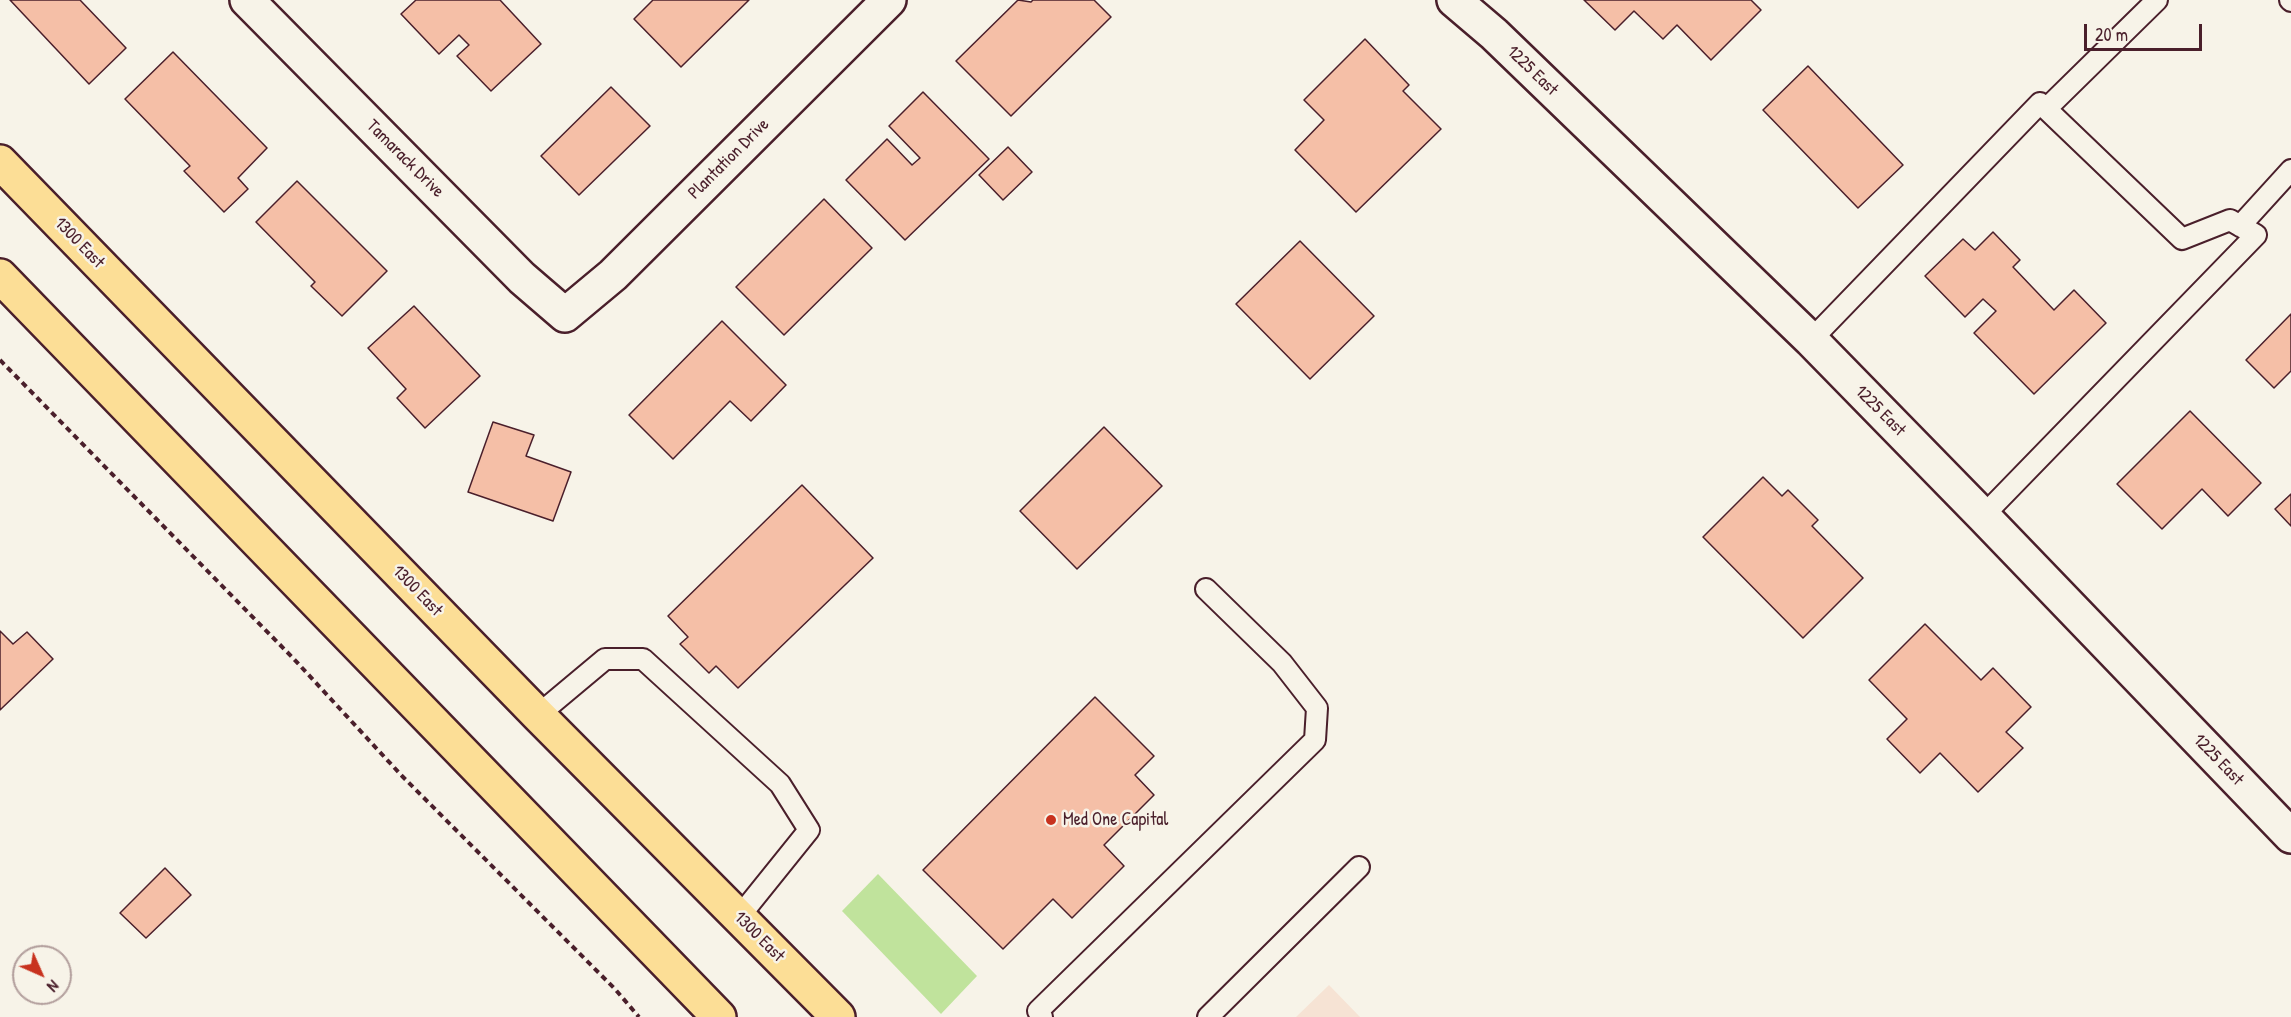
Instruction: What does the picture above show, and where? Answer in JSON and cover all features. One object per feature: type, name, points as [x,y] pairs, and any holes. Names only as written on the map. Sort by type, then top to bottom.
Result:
[{"type":"main road","name":"1300 East","points":[[0,162],[538,715],[838,1017]]},
{"type":"main road","points":[[0,276],[718,1017]]},
{"type":"street","name":"Tamarack Drive","points":[[248,0],[522,278],[565,315]]},
{"type":"street","name":"Plantation Drive","points":[[565,315],[613,275],[889,0]]},
{"type":"street","name":"1225 East","points":[[1454,0],[1494,34],[1811,340],[2291,836]]},
{"type":"lane","points":[[2046,109],[2157,0]]},
{"type":"lane","points":[[1811,340],[2040,103],[2182,239],[2230,219],[2256,235],[1983,516]]},
{"type":"lane","points":[[2240,226],[2291,170]]},
{"type":"lane","points":[[1042,1017],[1038,1011],[1315,740],[1317,708],[1282,663],[1206,590]]},
{"type":"lane","points":[[538,715],[605,659],[643,659],[780,784],[809,830],[739,917]]},
{"type":"lane","points":[[1208,1017],[1359,867]]},
{"type":"path","points":[[0,360],[293,658],[402,776],[615,989],[639,1017]]},
{"type":"shaded area","points":[[1329,985],[1360,1017],[1296,1017]]},
{"type":"green space","points":[[878,874],[977,976],[941,1014],[842,911]]},
{"type":"building","points":[[10,0],[80,0],[126,48],[89,84]]},
{"type":"building","points":[[416,0],[500,0],[541,44],[491,91],[457,56],[469,45],[459,35],[439,54],[401,14]]},
{"type":"building","points":[[653,0],[749,0],[681,67],[634,19]]},
{"type":"building","points":[[1018,0],[1031,2],[1033,0],[1094,0],[1111,17],[1011,116],[956,61]]},
{"type":"building","points":[[1584,0],[1751,0],[1761,10],[1711,60],[1677,25],[1663,39],[1634,11],[1615,30]]},
{"type":"building","points":[[1365,39],[1409,85],[1403,91],[1441,129],[1356,212],[1295,150],[1324,120],[1304,100]]},
{"type":"building","points":[[173,52],[267,148],[238,178],[248,189],[224,212],[184,171],[190,166],[125,99]]},
{"type":"building","points":[[1808,66],[1903,165],[1858,208],[1763,110]]},
{"type":"building","points":[[611,87],[650,126],[579,195],[541,156]]},
{"type":"building","points":[[923,92],[989,159],[905,240],[846,180],[887,139],[912,165],[920,158],[889,126]]},
{"type":"building","points":[[1008,147],[1032,172],[1003,200],[979,175]]},
{"type":"building","points":[[297,181],[387,271],[342,316],[311,286],[315,282],[256,222]]},
{"type":"building","points":[[824,199],[872,248],[784,335],[736,287]]},
{"type":"building","points":[[1993,232],[2020,260],[2013,267],[2054,310],[2074,290],[2106,323],[2034,394],[1974,333],[1996,311],[1983,299],[1965,317],[1925,276],[1963,239],[1975,250]]},
{"type":"building","points":[[1300,241],[1374,316],[1310,379],[1236,304]]},
{"type":"building","points":[[414,306],[480,376],[425,428],[397,398],[406,389],[368,348]]},
{"type":"building","points":[[2291,314],[2291,371],[2274,388],[2246,360]]},
{"type":"building","points":[[722,321],[786,385],[751,421],[730,401],[673,459],[629,415]]},
{"type":"building","points":[[2190,411],[2261,483],[2228,516],[2202,489],[2162,529],[2117,484]]},
{"type":"building","points":[[493,422],[534,435],[526,456],[571,472],[553,521],[468,492]]},
{"type":"building","points":[[1104,427],[1162,486],[1077,569],[1020,511]]},
{"type":"building","points":[[1763,477],[1782,496],[1788,490],[1818,520],[1812,526],[1863,578],[1803,638],[1703,537]]},
{"type":"building","points":[[802,485],[873,558],[738,688],[716,666],[709,673],[680,644],[688,637],[668,616]]},
{"type":"building","points":[[2291,494],[2291,526],[2275,509]]},
{"type":"building","points":[[1925,624],[1981,680],[1993,668],[2031,707],[2006,732],[2023,748],[1978,792],[1940,753],[1920,773],[1887,739],[1907,719],[1869,680]]},
{"type":"building","points":[[0,631],[13,644],[27,632],[53,659],[0,710]]},
{"type":"building","name":"Med One Capital","points":[[1095,697],[1154,756],[1135,775],[1154,795],[1104,845],[1124,866],[1072,918],[1053,899],[1003,949],[923,870]]},
{"type":"building","points":[[165,868],[191,895],[146,938],[120,913]]},
{"type":"place","name":"Med One Capital","points":[[1051,820]]}]
